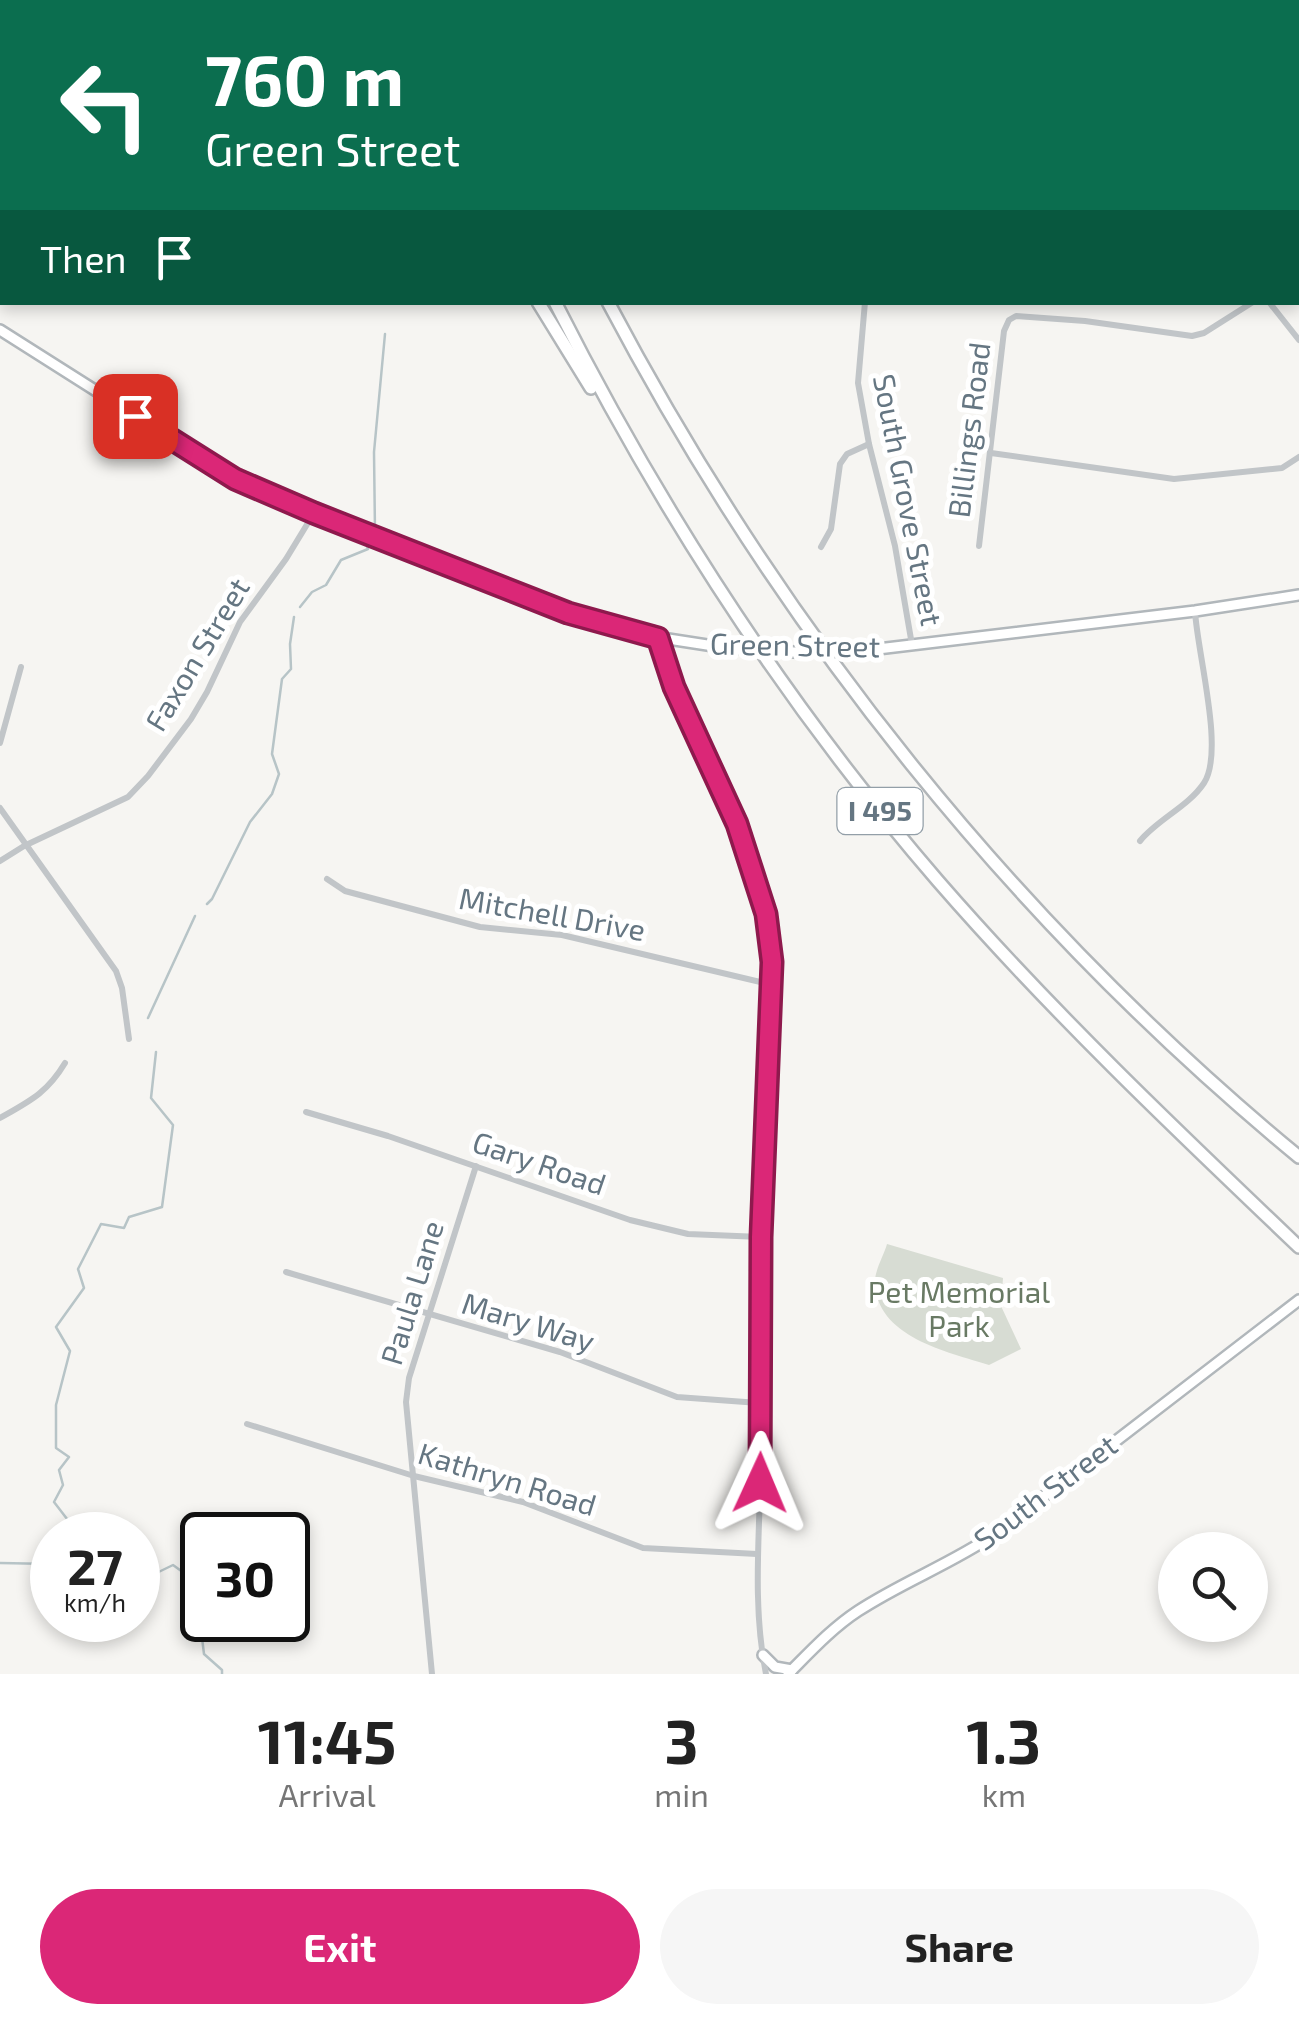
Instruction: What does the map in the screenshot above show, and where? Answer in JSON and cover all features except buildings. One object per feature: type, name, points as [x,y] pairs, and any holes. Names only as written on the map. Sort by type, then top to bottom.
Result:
[{"type":"highway","points":[[540,305],[642,466]]},
{"type":"highway","name":"I 495","points":[[557,305],[642,466],[704,567],[780,680],[928,868],[1049,1001],[1189,1145],[1299,1246]]},
{"type":"highway","name":"I 495","points":[[610,305],[717,495],[811,635],[958,824],[1120,995],[1188,1061],[1299,1157]]},
{"type":"highway","points":[[618,305],[660,398]]},
{"type":"main road","name":"Green Street","points":[[0,330],[235,479],[568,613],[658,638],[720,648],[861,651],[1299,595]]},
{"type":"main road","name":"South Street","points":[[790,1672],[855,1612],[948,1565],[1019,1516],[1299,1300]]},
{"type":"main road","points":[[762,1654],[775,1668],[790,1672]]},
{"type":"street","name":"South Grove Street","points":[[865,305],[858,383],[895,546],[912,646]]},
{"type":"street","name":"Billings Road","points":[[979,546],[1004,331],[1009,320],[1016,316],[1084,321],[1192,336],[1204,333],[1249,305]]},
{"type":"street","points":[[1271,305],[1299,340]]},
{"type":"street","points":[[820,547],[831,529],[840,464],[847,454],[869,444]]},
{"type":"street","points":[[991,453],[1174,479],[1282,468],[1299,457]]},
{"type":"street","name":"Faxon Street","points":[[0,861],[128,797],[148,776],[199,706],[240,622],[314,513]]},
{"type":"street","points":[[1140,841],[1152,826],[1206,782],[1214,752],[1195,611]]},
{"type":"street","points":[[658,638],[674,687],[737,824],[766,914],[773,985],[761,1237],[757,1554],[766,1674]]},
{"type":"street","points":[[0,742],[21,667]]},
{"type":"street","points":[[0,808],[116,970],[129,1039]]},
{"type":"street","name":"Mitchell Drive","points":[[327,879],[358,895],[480,927],[562,935],[773,985]]},
{"type":"street","points":[[0,1118],[40,1095],[65,1062]]},
{"type":"street","name":"Gary Road","points":[[306,1112],[630,1220],[688,1234],[761,1237]]},
{"type":"street","name":"Paula Lane","points":[[432,1674],[406,1402],[409,1378],[476,1166]]},
{"type":"street","name":"Mary Way","points":[[286,1272],[560,1352],[677,1396],[759,1403]]},
{"type":"street","name":"Kathryn Road","points":[[248,1424],[414,1476],[523,1502],[642,1548],[757,1554]]},
{"type":"green space","name":"Pet Memorial Park","points":[[887,1244],[1003,1278],[1001,1306],[1021,1349],[989,1365],[935,1347],[900,1329],[878,1300],[875,1281]]},
{"type":"waterway","points":[[375,532],[374,452],[385,334]]},
{"type":"waterway","points":[[300,607],[312,592],[326,585],[341,560],[368,549],[367,546]]},
{"type":"waterway","points":[[207,904],[250,822],[272,794],[279,774],[272,754],[282,679],[291,669],[294,617]]},
{"type":"waterway","points":[[148,1018],[195,916]]},
{"type":"waterway","points":[[62,1512],[54,1502],[63,1485],[59,1470],[69,1457],[56,1448],[56,1405],[70,1351],[56,1327],[84,1288],[78,1269],[101,1224],[124,1228],[129,1217],[162,1207],[173,1125],[151,1098],[156,1052]]},
{"type":"waterway","points":[[0,1563],[30,1564]]},
{"type":"waterway","points":[[160,1571],[173,1565],[195,1581],[204,1654],[222,1674]]},
{"type":"route","points":[[135,416],[235,479],[314,513],[568,613],[658,638],[674,687],[737,824],[766,914],[772,962],[761,1237],[760,1483]]}]
